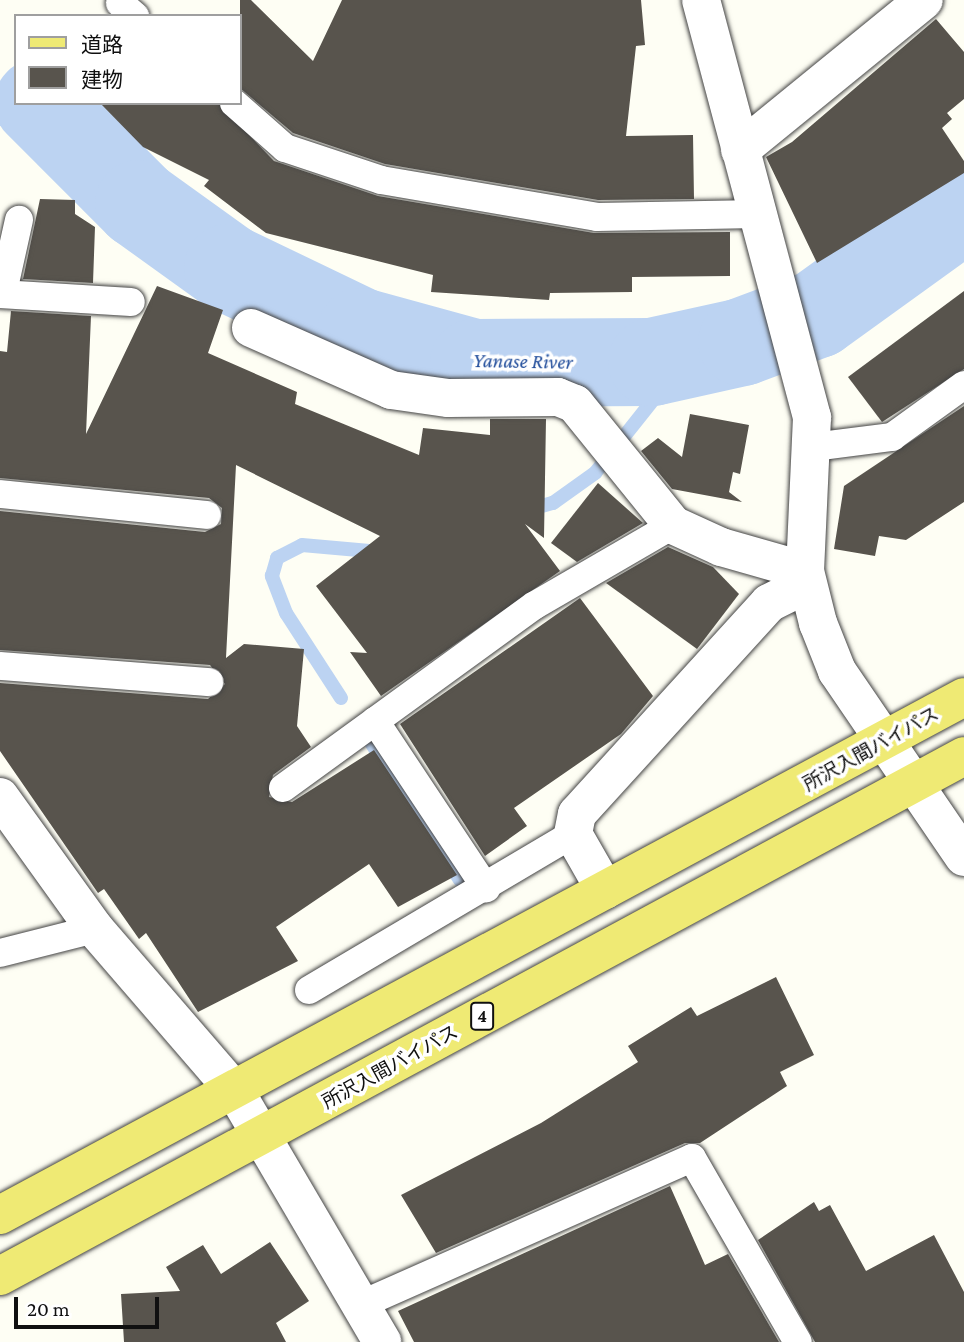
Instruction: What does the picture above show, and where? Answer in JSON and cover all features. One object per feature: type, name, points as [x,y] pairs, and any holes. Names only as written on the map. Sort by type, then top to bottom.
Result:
[{"type":"main road","name":"所沢入間バイパス","points":[[0,1215],[883,743],[964,697]]},
{"type":"main road","name":"所沢入間バイパス","points":[[0,1276],[265,1137],[964,756]]},
{"type":"street","points":[[701,0],[806,388],[813,447],[806,578],[837,671],[883,743],[964,857]]},
{"type":"street","points":[[740,150],[924,0]]},
{"type":"street","points":[[251,328],[391,390],[448,398],[558,397],[575,404],[673,525],[721,547],[806,578]]},
{"type":"street","points":[[605,890],[573,834],[594,791],[769,603],[806,578]]},
{"type":"street","points":[[0,797],[95,929],[235,1091],[265,1137],[382,1342]]},
{"type":"lane","points":[[236,105],[285,148],[380,180],[597,217],[758,214]]},
{"type":"lane","points":[[19,220],[1,293],[131,302]]},
{"type":"lane","points":[[813,447],[892,437],[964,384]]},
{"type":"lane","points":[[0,494],[207,515]]},
{"type":"lane","points":[[283,788],[535,605],[673,525]]},
{"type":"lane","points":[[0,666],[209,682]]},
{"type":"lane","points":[[375,721],[486,888]]},
{"type":"lane","points":[[309,990],[486,888],[573,834]]},
{"type":"lane","points":[[0,953],[95,929]]},
{"type":"lane","points":[[360,1306],[692,1158],[798,1342]]},
{"type":"building","points":[[240,0],[251,0],[313,61],[342,0],[641,0],[645,45],[636,46],[626,136],[693,135],[694,199],[598,200],[385,164],[293,133],[242,90]]},
{"type":"building","points":[[936,19],[964,52],[964,99],[947,113],[952,119],[942,128],[964,161],[964,173],[817,263],[766,157],[792,142]]},
{"type":"building","points":[[102,105],[220,105],[274,161],[378,196],[594,233],[730,232],[730,276],[632,277],[632,292],[550,293],[549,300],[431,292],[433,275],[266,233],[204,186],[209,180],[143,147]]},
{"type":"building","points":[[40,199],[75,200],[75,214],[95,227],[93,283],[23,279]]},
{"type":"building","points":[[157,286],[223,310],[208,353],[297,392],[295,404],[419,455],[423,428],[490,435],[490,419],[546,419],[544,538],[525,524],[560,571],[381,696],[350,652],[367,653],[316,586],[380,536],[236,465],[226,658],[244,644],[304,649],[297,726],[311,747],[273,775],[269,797],[292,802],[374,750],[457,875],[398,907],[369,864],[276,927],[298,961],[198,1012],[146,933],[139,939],[104,889],[98,893],[0,751],[0,683],[208,699],[225,684],[210,665],[0,650],[0,511],[205,532],[221,524],[222,508],[209,498],[0,478],[0,351],[7,352],[11,311],[91,316],[86,434]]},
{"type":"building","points":[[964,291],[964,369],[882,422],[848,377]]},
{"type":"building","points":[[964,406],[964,502],[906,540],[879,536],[875,556],[834,549],[844,486]]},
{"type":"building","points":[[690,414],[749,425],[740,474],[733,472],[729,492],[742,502],[672,489],[641,451],[658,438],[682,457]]},
{"type":"building","points":[[598,483],[643,523],[577,562],[551,543]]},
{"type":"building","points":[[668,547],[713,567],[739,594],[697,649],[606,583]]},
{"type":"building","points":[[580,598],[653,696],[621,734],[514,808],[527,826],[485,856],[400,724]]},
{"type":"building","points":[[776,977],[814,1055],[780,1072],[787,1086],[700,1143],[685,1143],[436,1253],[401,1195],[541,1123],[638,1062],[628,1046],[691,1007],[697,1016]]},
{"type":"building","points":[[670,1186],[705,1265],[728,1254],[779,1342],[414,1342],[398,1311]]},
{"type":"building","points":[[814,1202],[819,1211],[830,1205],[866,1271],[934,1235],[964,1292],[964,1342],[815,1342],[758,1240]]},
{"type":"building","points":[[270,1242],[309,1301],[276,1323],[286,1342],[124,1342],[121,1294],[180,1291],[166,1267],[203,1245],[221,1274]]},
{"type":"waterway","name":"Yanase River","points":[[40,105],[139,204],[228,268],[361,332],[474,363],[652,362],[742,342],[817,314],[964,208]]},
{"type":"waterway","points":[[528,510],[553,503],[595,473],[688,356]]},
{"type":"waterway","points":[[341,698],[286,613],[272,576],[277,558],[302,545],[381,552]]},
{"type":"waterway","points":[[372,744],[460,880]]}]
